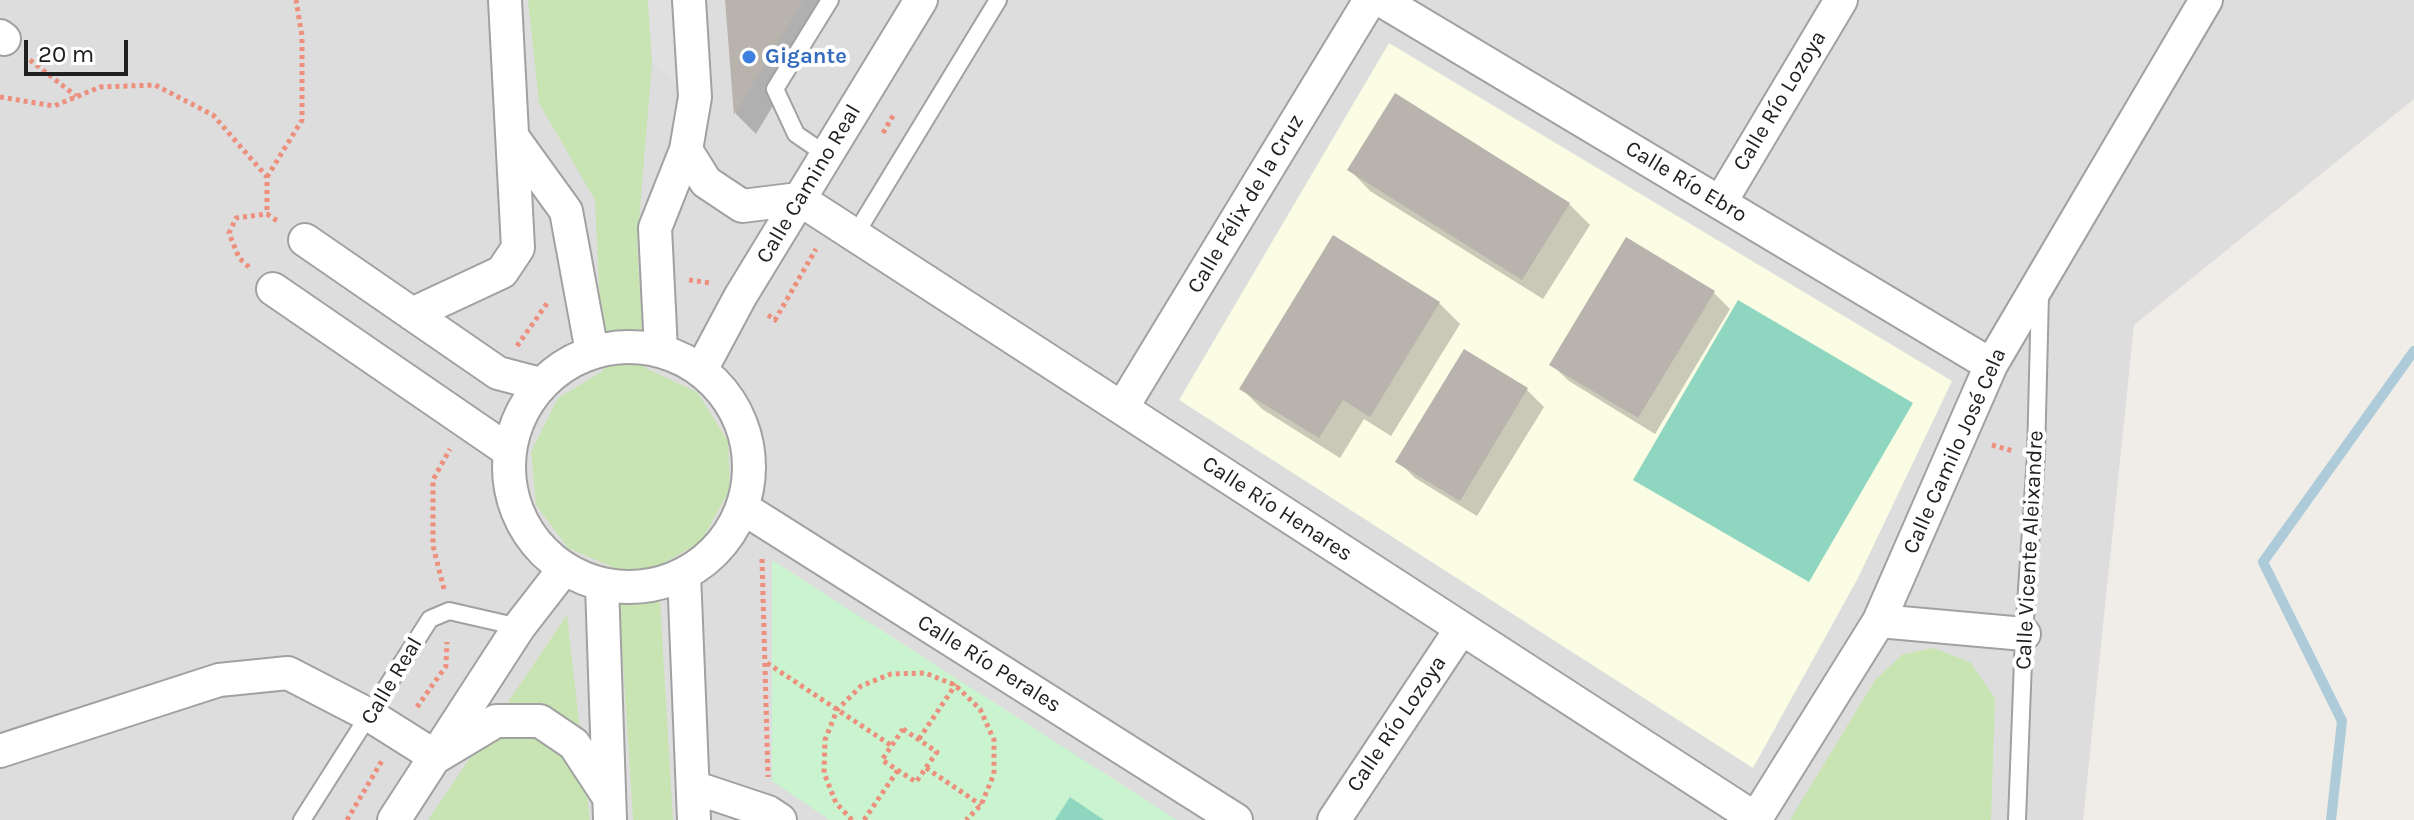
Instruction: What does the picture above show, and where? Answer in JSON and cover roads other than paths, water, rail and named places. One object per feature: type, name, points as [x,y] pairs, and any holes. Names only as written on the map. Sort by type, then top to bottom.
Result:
[{"type":"street","points":[[412,314],[502,272],[518,248],[505,0]]},
{"type":"street","points":[[661,350],[655,228],[686,150],[695,97],[689,0]]},
{"type":"street","name":"Calle Camino Real","points":[[701,370],[825,154],[921,0]]},
{"type":"street","name":"Calle Félix de la Cruz","points":[[1122,408],[1370,0]]},
{"type":"street","name":"Calle Río Ebro","points":[[1381,0],[1991,365]]},
{"type":"street","name":"Calle Río Lozoya","points":[[1720,203],[1841,0]]},
{"type":"street","name":"Calle Camilo José Cela","points":[[1755,820],[1879,621],[1991,365],[2206,0]]},
{"type":"street","points":[[514,139],[566,211],[592,352]]},
{"type":"street","points":[[686,150],[706,182],[742,206],[799,199]]},
{"type":"street","name":"Calle Río Henares","points":[[799,199],[1755,820]]},
{"type":"street","points":[[305,240],[498,373],[540,384]]},
{"type":"street","points":[[273,289],[509,451]]},
{"type":"street","points":[[626,346],[661,350],[701,370],[727,398],[745,432],[750,471],[743,508],[729,535],[709,558],[684,574],[644,587],[602,585],[564,569],[538,546],[519,518],[509,485],[509,451],[525,404],[555,371],[592,352],[626,346]]},
{"type":"street","name":"Calle Río Perales","points":[[743,508],[1236,820]]},
{"type":"street","points":[[401,816],[519,627],[564,569]]},
{"type":"street","points":[[684,574],[694,820]]},
{"type":"street","points":[[602,585],[609,808]]},
{"type":"street","points":[[1879,621],[2024,634]]},
{"type":"street","name":"Calle Río Lozoya","points":[[1334,820],[1461,629]]},
{"type":"street","points":[[0,751],[219,680],[288,673],[371,716],[436,757]]},
{"type":"street","points":[[436,757],[496,721],[540,721],[574,744],[609,808]]},
{"type":"street","points":[[693,787],[774,816]]},
{"type":"lane","points":[[825,154],[796,134],[775,89],[830,0]]},
{"type":"lane","points":[[855,235],[998,0]]},
{"type":"lane","name":"Calle Vicente Aleixandre","points":[[2017,820],[2024,634],[2036,456],[2040,280]]},
{"type":"lane","name":"Calle Real","points":[[302,820],[430,619],[449,611],[519,627]]},
{"type":"waterway","points":[[2331,820],[2342,721],[2263,562],[2414,351]]},
{"type":"place","name":"Gigante","points":[[749,57]]}]
